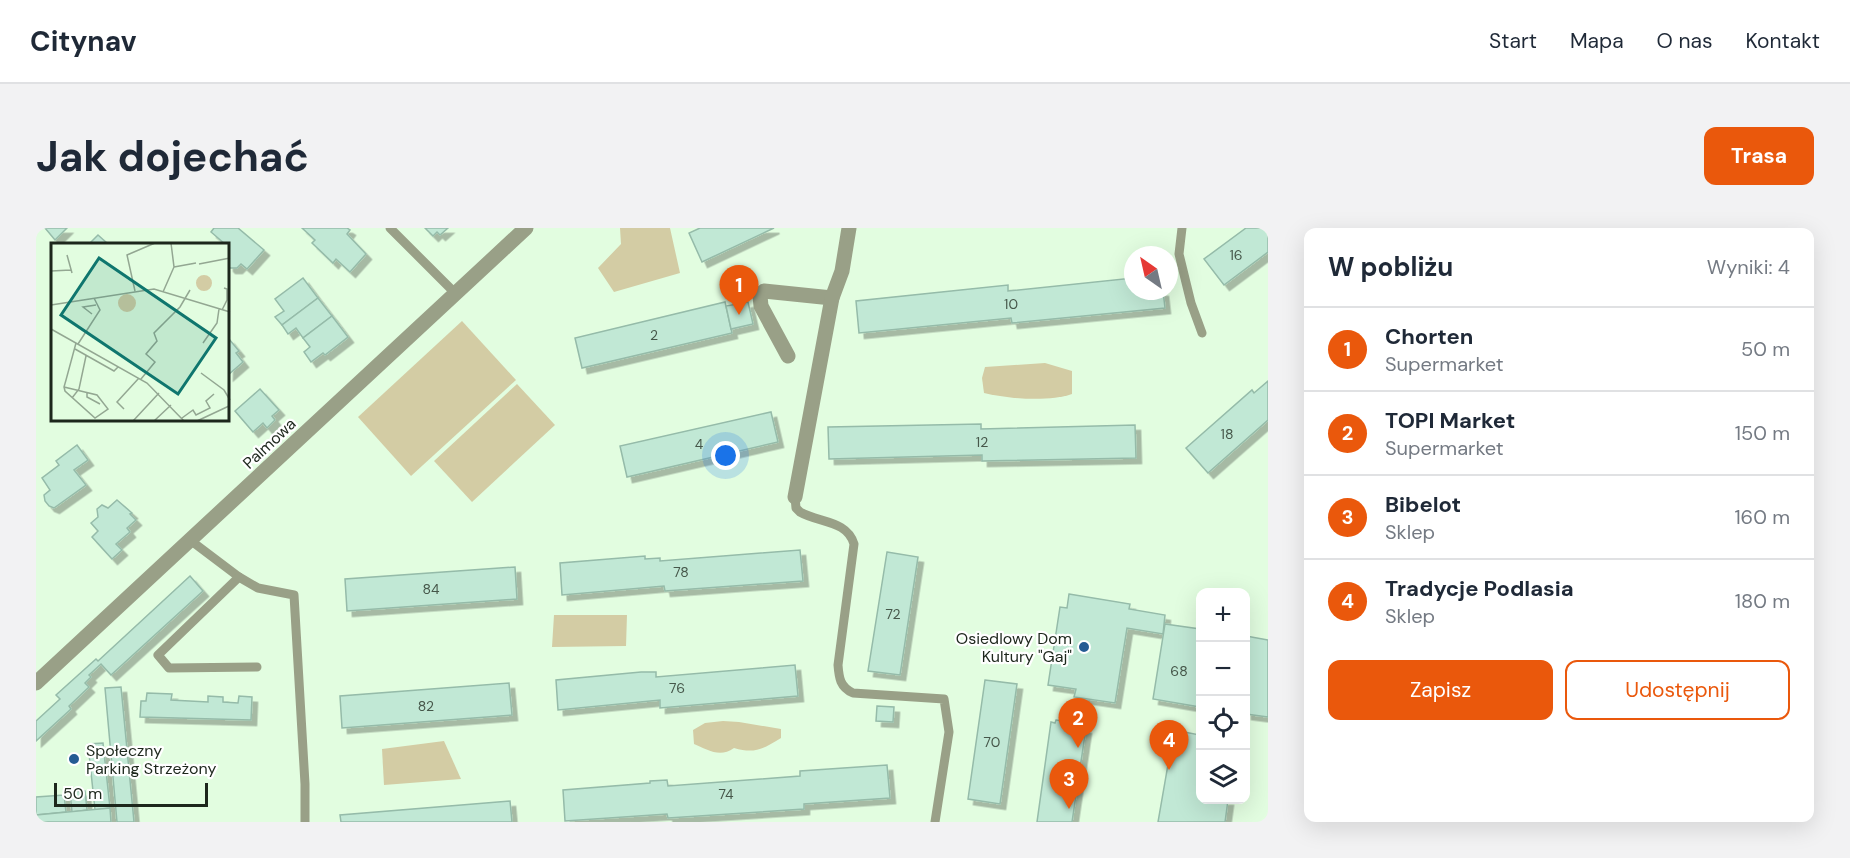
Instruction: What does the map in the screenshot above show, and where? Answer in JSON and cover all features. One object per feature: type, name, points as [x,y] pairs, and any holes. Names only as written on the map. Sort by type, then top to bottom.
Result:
[{"type":"street","name":"Palmowa","points":[[36,683],[526,228]]},
{"type":"street","points":[[795,497],[832,298],[842,271],[849,228]]},
{"type":"street","points":[[788,356],[760,306],[760,296],[764,291],[832,298]]},
{"type":"lane","points":[[390,228],[455,293]]},
{"type":"lane","points":[[1182,228],[1179,254],[1191,303],[1202,333]]},
{"type":"lane","points":[[795,497],[796,508],[800,512],[843,527],[852,536],[854,544],[838,665],[841,683],[846,690],[853,693],[944,699],[949,732],[935,822]]},
{"type":"lane","points":[[190,540],[239,577],[258,588],[294,595],[305,784],[305,822]]},
{"type":"lane","points":[[239,577],[158,655],[169,668],[257,668]]},
{"type":"shaded area","points":[[620,228],[670,228],[680,273],[614,292],[598,268],[621,244]]},
{"type":"shaded area","points":[[462,321],[516,380],[411,476],[358,417]]},
{"type":"shaded area","points":[[1045,363],[1072,371],[1072,394],[1029,399],[984,393],[982,378],[985,367]]},
{"type":"shaded area","points":[[517,384],[555,425],[472,502],[434,461]]},
{"type":"shaded area","points":[[554,615],[627,615],[626,646],[552,647]]},
{"type":"shaded area","points":[[723,721],[781,729],[781,738],[759,749],[748,751],[734,748],[719,753],[694,744],[693,730],[705,723]]},
{"type":"shaded area","points":[[444,741],[461,779],[384,785],[382,749]]},
{"type":"building","points":[[45,228],[67,228],[55,240]]},
{"type":"building","points":[[214,228],[238,228],[264,250],[247,269],[241,264],[237,268],[230,268],[230,243],[224,243],[211,232]]},
{"type":"building","points":[[302,228],[347,228],[350,230],[347,234],[366,254],[350,272],[336,259],[333,263],[312,243],[315,240]]},
{"type":"building","points":[[425,228],[448,228],[440,235],[437,232],[433,236]]},
{"type":"building","points":[[700,228],[774,228],[702,262],[689,233]]},
{"type":"building","points":[[1246,228],[1268,228],[1268,252],[1224,285],[1204,259]]},
{"type":"building","points":[[98,235],[107,243],[90,243]]},
{"type":"building","points":[[303,278],[318,298],[282,325],[275,317],[284,311],[275,299]]},
{"type":"building","points":[[1124,279],[1124,300],[1164,300],[1165,308],[1012,323],[1011,318],[859,333],[856,301],[1008,285],[1008,291]]},
{"type":"building","points":[[318,298],[332,316],[303,338],[296,328],[288,334],[282,325]]},
{"type":"building","points":[[725,302],[732,333],[582,368],[575,338]]},
{"type":"building","points":[[748,302],[753,324],[731,329],[726,306]]},
{"type":"building","points":[[332,316],[348,337],[325,355],[323,353],[311,362],[304,352],[310,347],[303,338]]},
{"type":"building","points":[[230,340],[239,351],[236,353],[243,362],[230,373]]},
{"type":"building","points":[[1268,381],[1268,420],[1208,473],[1186,448],[1252,390],[1254,393]]},
{"type":"building","points":[[260,389],[279,410],[272,416],[275,420],[267,428],[263,423],[253,432],[235,411]]},
{"type":"building","points":[[771,412],[778,442],[627,477],[620,446]]},
{"type":"building","points":[[981,424],[981,429],[1135,425],[1136,458],[982,461],[982,455],[829,459],[828,427]]},
{"type":"building","points":[[77,445],[88,460],[74,470],[86,485],[54,508],[49,506],[44,495],[50,490],[42,478],[59,465],[56,461]]},
{"type":"building","points":[[117,500],[132,513],[130,514],[136,520],[127,528],[130,532],[116,544],[122,550],[112,559],[92,537],[98,531],[91,523],[98,517],[97,509],[102,505],[108,508]]},
{"type":"building","points":[[800,550],[803,581],[665,591],[664,586],[562,595],[560,563],[645,556],[645,559],[660,558],[660,561]]},
{"type":"building","points":[[887,552],[918,557],[900,675],[868,671]]},
{"type":"building","points":[[515,567],[517,599],[347,611],[345,579]]},
{"type":"building","points":[[190,576],[203,591],[111,675],[101,664],[89,675],[91,677],[85,683],[89,687],[69,706],[71,709],[36,741],[36,721],[60,699],[56,695],[96,659],[98,661]]},
{"type":"building","points":[[1069,594],[1130,604],[1129,609],[1165,615],[1163,634],[1127,628],[1115,703],[1074,697],[1076,689],[1048,685],[1060,607],[1067,608]]},
{"type":"building","points":[[1165,624],[1196,628],[1196,706],[1153,699]]},
{"type":"building","points":[[1250,637],[1268,640],[1268,717],[1250,715]]},
{"type":"building","points":[[795,665],[798,696],[660,708],[660,700],[558,710],[556,680],[641,672],[656,672],[656,677]]},
{"type":"building","points":[[985,680],[1017,684],[1000,804],[968,799]]},
{"type":"building","points":[[509,683],[512,715],[342,728],[340,696]]},
{"type":"building","points":[[121,687],[134,822],[117,822],[105,688]]},
{"type":"building","points":[[147,693],[172,694],[171,700],[208,702],[208,696],[223,697],[223,702],[238,703],[239,696],[252,697],[251,720],[140,717],[141,701],[146,701]]},
{"type":"building","points":[[877,706],[894,707],[893,722],[876,721]]},
{"type":"building","points":[[1056,720],[1063,721],[1062,724],[1086,728],[1072,822],[1037,822],[1051,722],[1055,723]]},
{"type":"building","points":[[1174,730],[1196,734],[1196,804],[1227,804],[1225,822],[1158,822]]},
{"type":"building","points":[[103,743],[110,808],[95,810],[88,744]]},
{"type":"building","points":[[887,765],[890,798],[804,804],[804,809],[668,818],[667,814],[565,821],[563,790],[650,783],[650,781],[667,780],[668,786],[800,776],[800,771]]},
{"type":"building","points":[[85,791],[87,810],[72,812],[70,792]]},
{"type":"building","points":[[64,795],[66,812],[36,815],[36,797]]},
{"type":"building","points":[[510,801],[512,822],[341,822],[340,815]]},
{"type":"building","points":[[110,808],[111,822],[36,822],[36,815]]},
{"type":"place","name":"Chorten","points":[[739,315]]},
{"type":"place","name":"Osiedlowy Dom Kultury \"Gaj\"","points":[[1084,647]]},
{"type":"place","name":"TOPI Market","points":[[1078,748]]},
{"type":"place","name":"Społeczny Parking Strzeżony","points":[[74,759]]},
{"type":"place","name":"Tradycje Podlasia","points":[[1169,770]]},
{"type":"place","name":"Bibelot","points":[[1069,809]]}]
